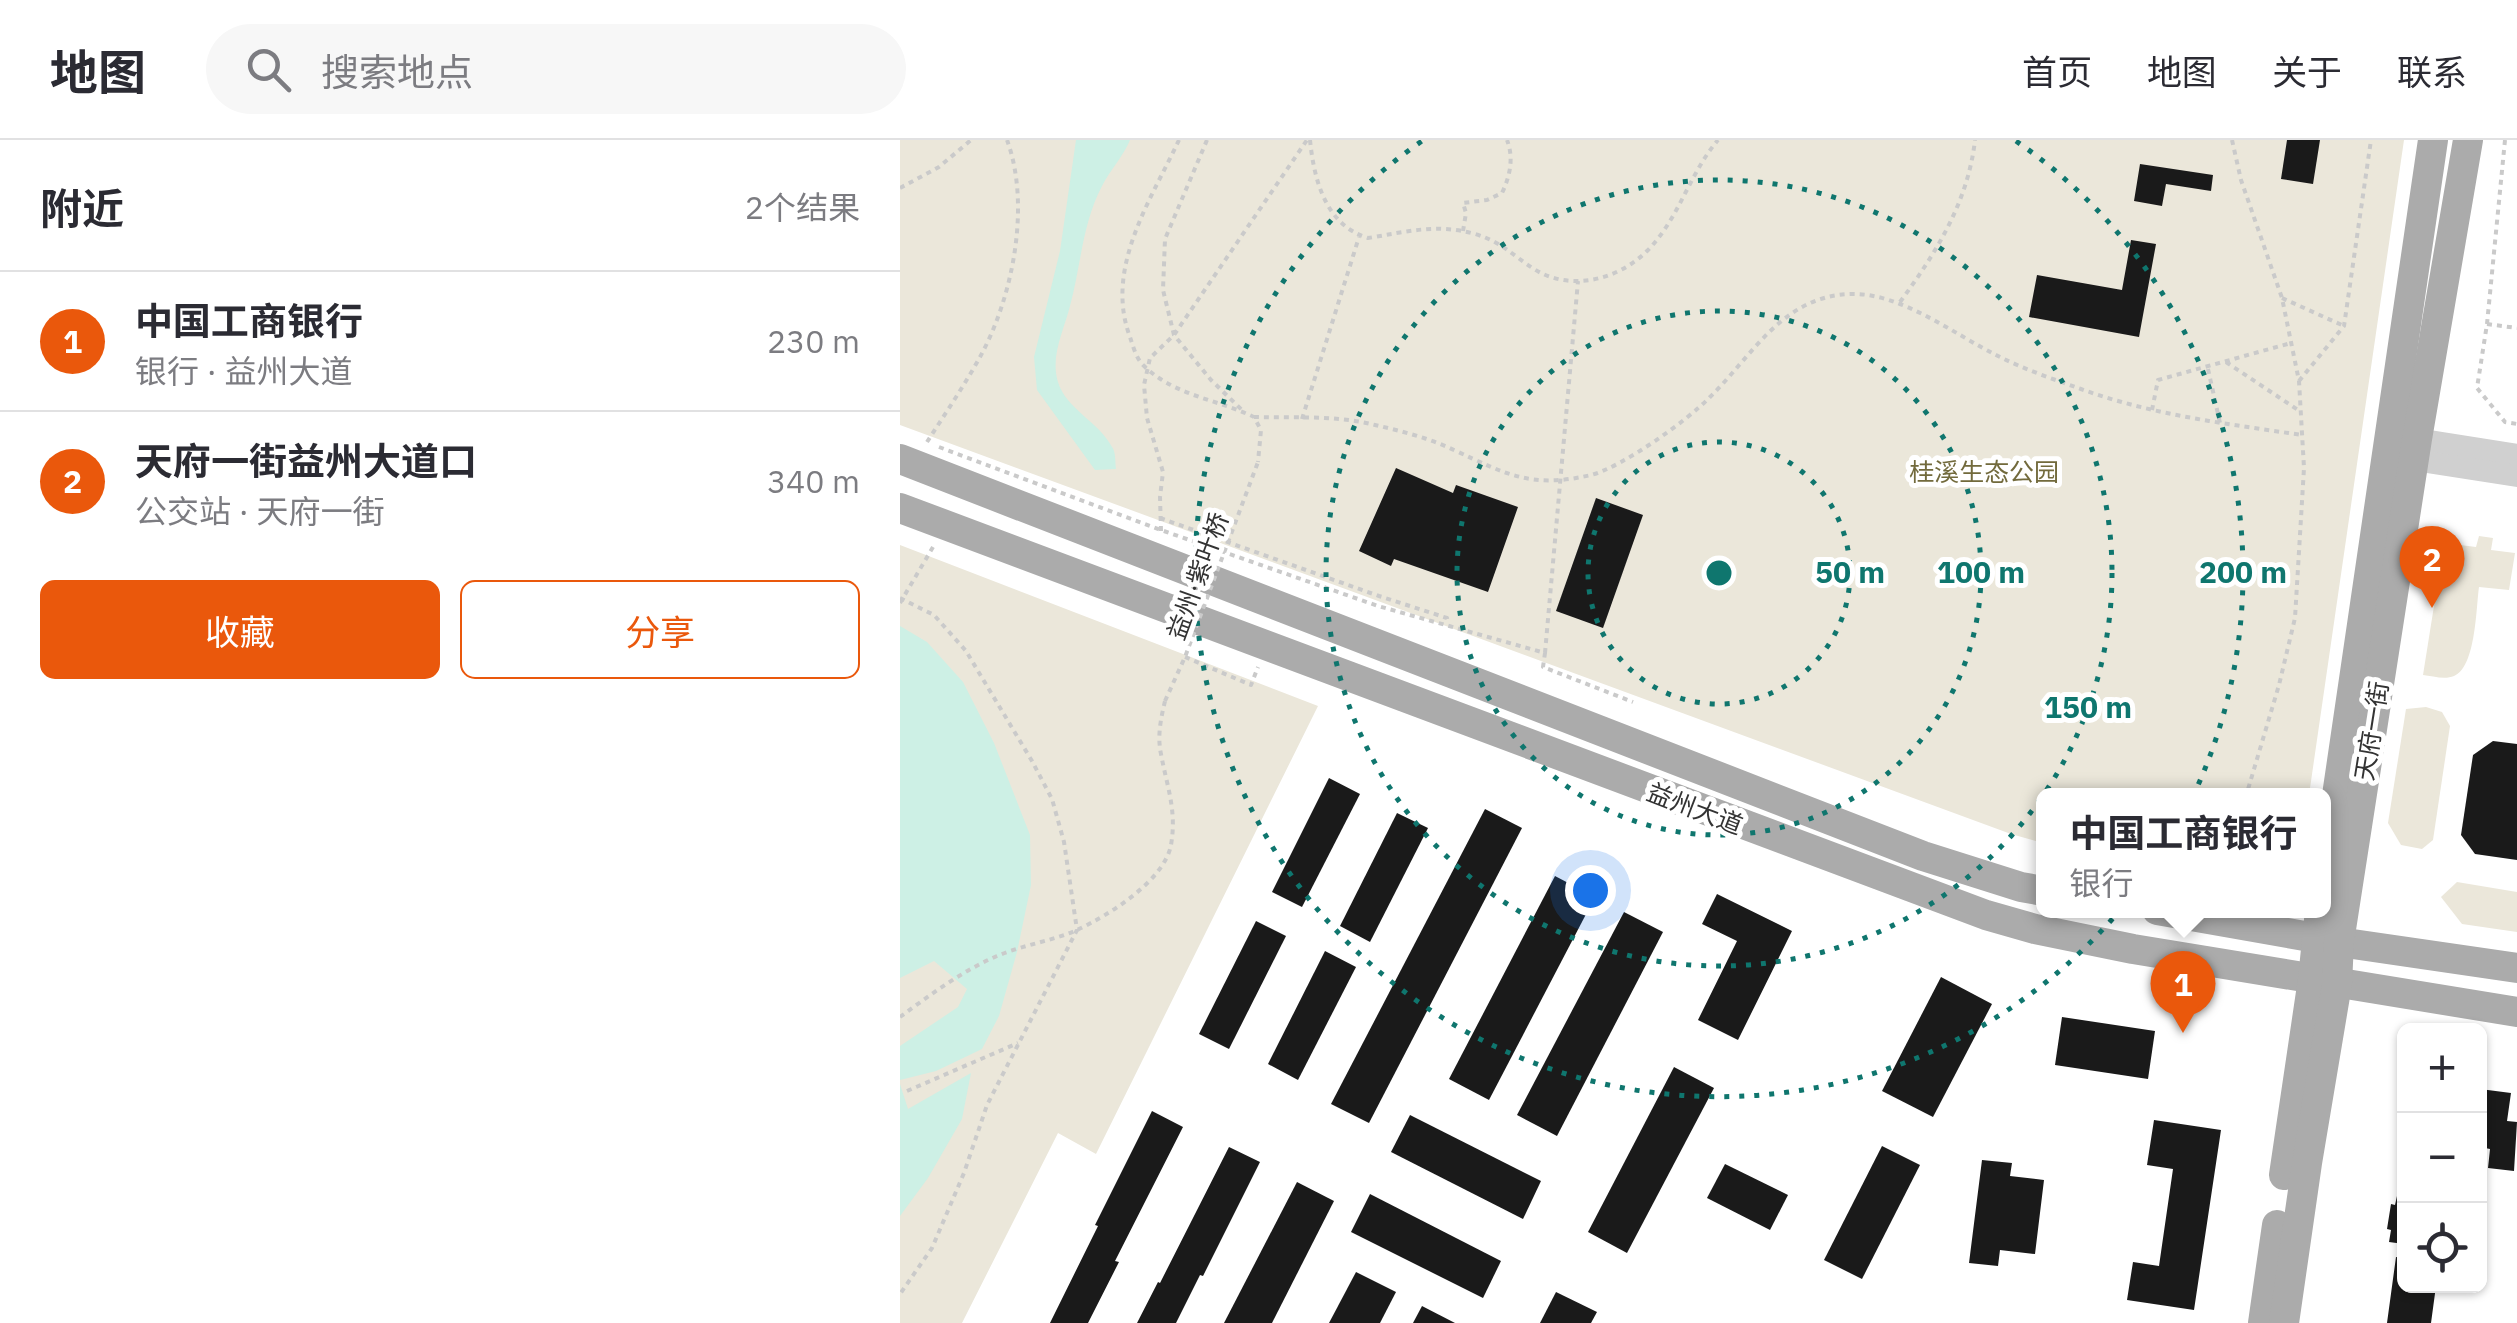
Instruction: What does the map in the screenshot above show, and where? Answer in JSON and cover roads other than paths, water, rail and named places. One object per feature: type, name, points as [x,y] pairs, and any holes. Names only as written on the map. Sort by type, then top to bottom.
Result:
[{"type":"main road","name":"天府一街","points":[[2331,836],[2433,140]]},
{"type":"main road","name":"天府一街","points":[[2331,898],[2468,140]]},
{"type":"main road","name":"益州大道","points":[[907,448],[1923,856],[2036,890]]},
{"type":"main road","name":"益州大道","points":[[900,508],[1986,915],[2132,950],[2517,1012]]},
{"type":"main road","points":[[2224,918],[2325,930],[2517,968]]},
{"type":"main road","name":"天府一街","points":[[2284,1323],[2307,1162],[2325,981],[2325,930]]},
{"type":"main road","name":"天府一街","points":[[2263,1323],[2325,981]]},
{"type":"street","points":[[2415,450],[2517,455]]},
{"type":"street","points":[[2415,450],[2517,476]]},
{"type":"place","name":"天府一街益州大道口","points":[[2432,608]]},
{"type":"place","name":"中国工商银行","points":[[2183,1033]]},
{"type":"park label","name":"桂溪生态公园","points":[[1984,471]]}]
